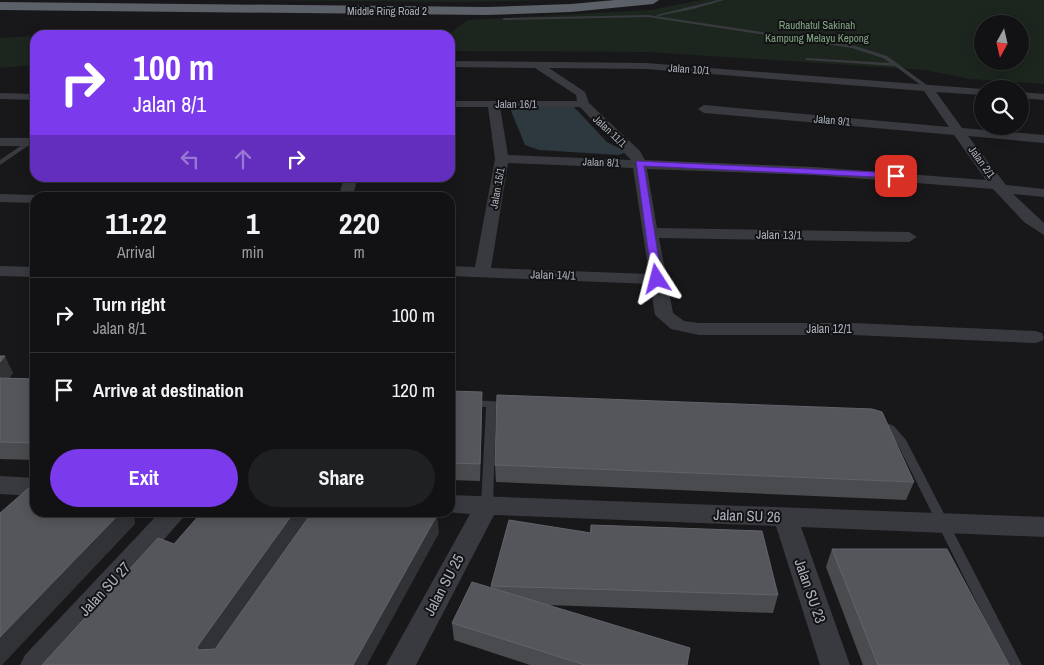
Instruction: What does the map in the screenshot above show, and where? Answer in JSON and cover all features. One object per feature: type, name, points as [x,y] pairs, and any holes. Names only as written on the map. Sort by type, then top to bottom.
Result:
[{"type":"highway","points":[[77,0],[124,3]]},
{"type":"highway","name":"Middle Ring Road 2","points":[[0,1],[487,7],[616,0]]},
{"type":"highway","name":"Middle Ring Road 2","points":[[0,6],[486,11],[580,8],[654,0]]},
{"type":"street","name":"Jalan 10/1","points":[[455,64],[646,66],[974,91]]},
{"type":"street","name":"Jalan 11/1","points":[[539,66],[581,94],[583,104],[635,154],[639,163],[657,279]]},
{"type":"street","name":"Jalan 2/1","points":[[928,88],[1001,187],[1034,224],[1044,230]]},
{"type":"street","points":[[0,96],[30,97]]},
{"type":"street","points":[[1029,96],[1044,97]]},
{"type":"street","name":"Jalan 16/1","points":[[455,104],[583,104]]},
{"type":"street","name":"Jalan 15/1","points":[[482,272],[502,159],[494,104]]},
{"type":"street","name":"Jalan 9/1","points":[[704,109],[1044,139]]},
{"type":"street","points":[[0,142],[30,141]]},
{"type":"street","name":"Jalan 8/1","points":[[502,159],[878,174],[1044,193]]},
{"type":"street","points":[[0,198],[30,199]]},
{"type":"street","name":"Jalan 13/1","points":[[650,233],[908,237]]},
{"type":"street","points":[[0,271],[30,272]]},
{"type":"street","name":"Jalan 14/1","points":[[455,271],[657,279]]},
{"type":"street","name":"Jalan 12/1","points":[[657,279],[664,315],[678,326],[699,329],[853,329],[1035,337]]},
{"type":"street","points":[[0,486],[30,487]]},
{"type":"street","name":"Jalan SU 26","points":[[455,504],[1044,527]]},
{"type":"street","name":"Jalan SU 25","points":[[401,665],[487,506]]},
{"type":"street","name":"Jalan SU 27","points":[[35,665],[171,517]]},
{"type":"street","name":"Jalan SU 23","points":[[785,517],[835,665]]},
{"type":"lane","points":[[504,19],[648,16],[680,11],[722,0]]},
{"type":"lane","points":[[679,20],[676,15],[680,11]]},
{"type":"lane","points":[[648,16],[853,47],[885,57],[899,65],[928,88]]},
{"type":"lane","points":[[807,59],[899,65]]},
{"type":"lane","points":[[0,163],[30,143]]},
{"type":"lane","points":[[455,402],[521,405]]},
{"type":"lane","points":[[487,506],[491,404]]},
{"type":"lane","points":[[871,421],[890,429],[902,443],[1014,665]]},
{"type":"green space","points":[[226,0],[555,0],[466,2]]},
{"type":"green space","name":"Raudhatul Sakinah Kampung Melayu Kepong","points":[[701,0],[1044,0],[1044,84],[1029,83],[1029,80],[970,79],[925,70],[649,52],[455,51],[454,30],[468,20],[651,10]]},
{"type":"green space","points":[[30,36],[30,65],[0,68],[0,38]]},
{"type":"shaded area","points":[[573,106],[607,142],[627,152],[618,155],[539,150],[525,145],[511,111],[512,109]]},
{"type":"building","points":[[0,378],[30,379],[30,443],[0,442]]},
{"type":"building","points":[[455,391],[482,392],[480,464],[455,463]]},
{"type":"building","points":[[497,395],[872,409],[882,412],[914,482],[495,465]]},
{"type":"building","points":[[30,487],[30,517],[116,517],[0,637],[0,513]]},
{"type":"building","points":[[198,517],[290,517],[197,647],[198,650],[215,649],[308,517],[436,517],[353,665],[42,665],[158,538],[174,544]]},
{"type":"building","points":[[509,520],[591,533],[591,525],[762,531],[778,595],[491,586]]},
{"type":"building","points":[[832,549],[947,549],[1009,665],[878,665]]},
{"type":"building","points":[[472,582],[690,648],[687,665],[585,665],[452,623]]},
{"type":"route","points":[[657,279],[639,163],[896,176]]}]
